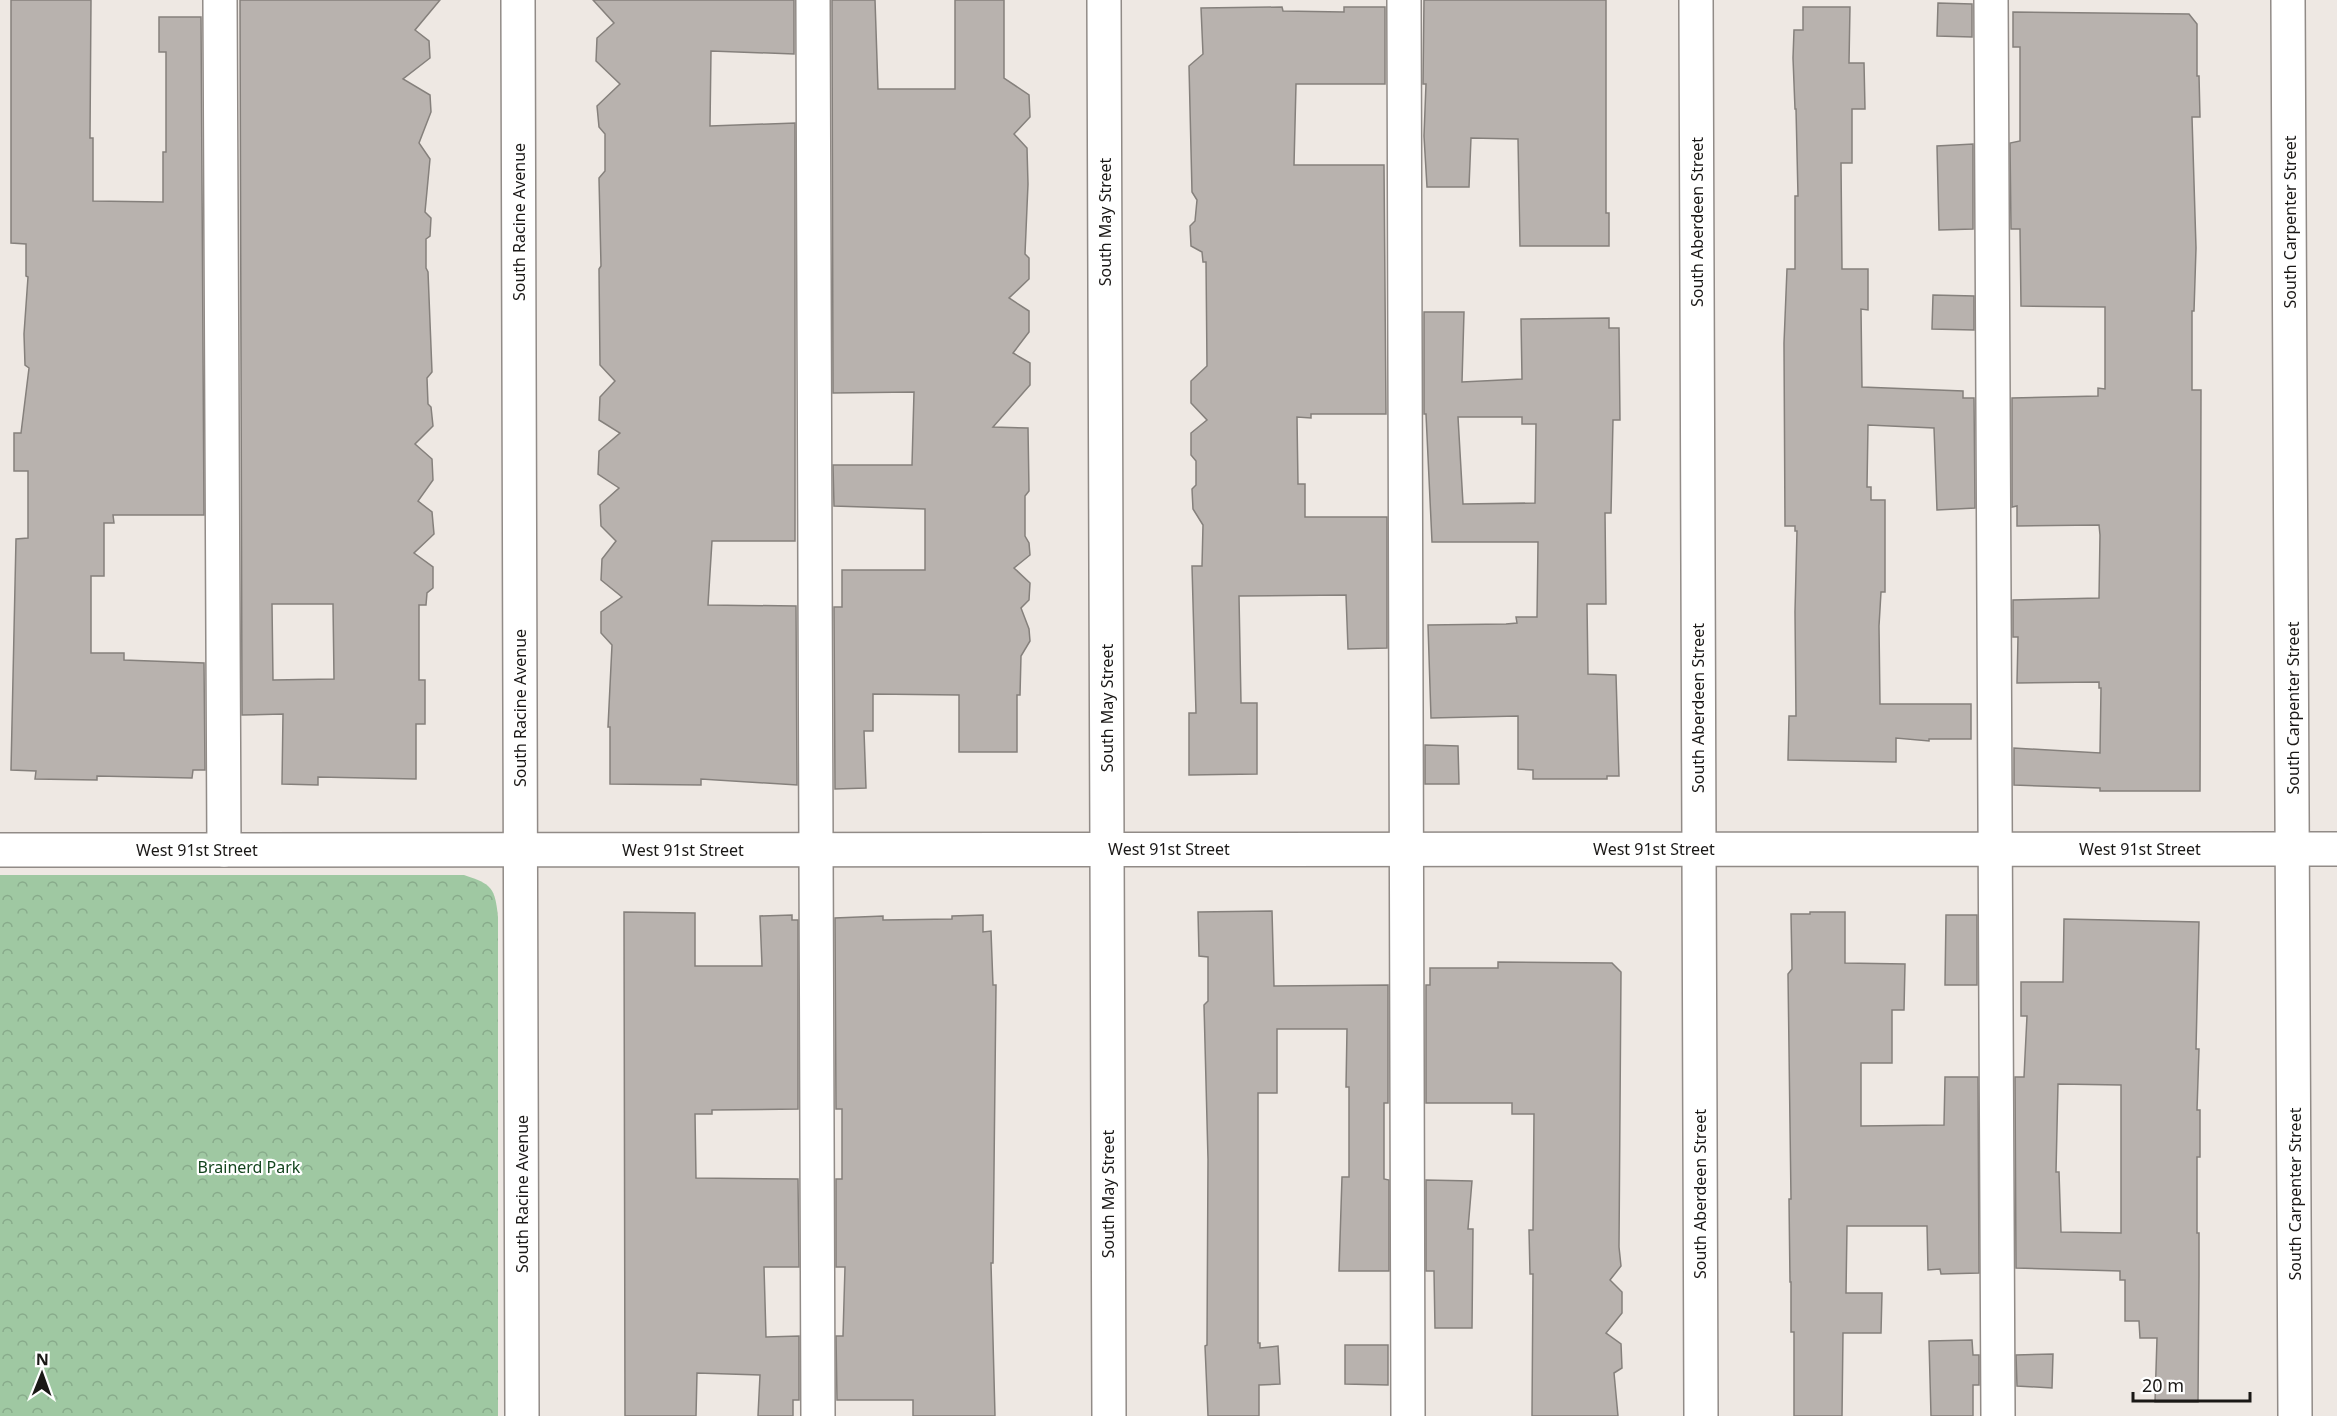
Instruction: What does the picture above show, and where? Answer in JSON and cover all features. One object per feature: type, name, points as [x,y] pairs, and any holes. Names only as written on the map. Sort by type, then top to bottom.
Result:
[{"type":"street","points":[[220,0],[224,850]]},
{"type":"street","name":"South Racine Avenue","points":[[518,0],[522,1416]]},
{"type":"street","points":[[813,0],[818,849],[818,1416]]},
{"type":"street","name":"South May Street","points":[[1104,0],[1109,1416]]},
{"type":"street","points":[[1404,0],[1408,1416]]},
{"type":"street","name":"South Aberdeen Street","points":[[1696,0],[1701,1416]]},
{"type":"street","points":[[1991,0],[1998,1416]]},
{"type":"street","name":"South Carpenter Street","points":[[2289,0],[2295,1416]]},
{"type":"street","name":"West 91st Street","points":[[0,850],[2337,849]]},
{"type":"green space","name":"Brainerd Park","points":[[0,875],[464,875],[481,881],[490,888],[495,899],[498,917],[498,1416],[0,1416]]},
{"type":"building","points":[[11,0],[91,0],[90,138],[93,138],[93,201],[163,202],[163,152],[166,152],[166,52],[159,52],[159,17],[201,17],[204,515],[113,515],[114,523],[104,523],[104,576],[91,576],[91,653],[124,653],[124,660],[204,663],[205,770],[193,770],[192,778],[97,776],[97,780],[35,779],[36,771],[11,770],[16,539],[28,538],[28,471],[14,471],[14,433],[21,433],[29,368],[25,365],[24,334],[28,277],[26,276],[26,244],[11,243]]},
{"type":"building","points":[[240,0],[440,0],[415,30],[429,41],[430,58],[403,79],[430,95],[431,112],[419,143],[430,159],[425,212],[431,218],[430,236],[426,239],[426,268],[432,372],[427,378],[428,404],[431,407],[433,426],[415,444],[432,459],[433,480],[418,501],[432,512],[434,534],[414,553],[433,567],[433,588],[427,593],[426,605],[419,605],[419,680],[425,680],[425,724],[416,724],[416,779],[318,777],[318,785],[282,784],[283,714],[242,715]],"holes":[[[272,604],[333,604],[334,679],[273,680]]]},
{"type":"building","points":[[593,0],[794,0],[794,54],[711,51],[710,126],[795,123],[795,541],[712,541],[708,605],[796,606],[797,785],[701,779],[701,785],[610,784],[610,727],[608,727],[612,645],[601,633],[601,612],[622,597],[601,580],[602,559],[616,541],[601,526],[600,505],[619,488],[598,474],[599,451],[620,433],[599,420],[600,397],[615,381],[600,365],[599,178],[605,171],[605,134],[599,127],[597,106],[620,84],[596,61],[597,38],[614,23]]},
{"type":"building","points":[[832,0],[875,0],[878,89],[955,89],[955,0],[1004,0],[1004,78],[1029,95],[1030,117],[1014,134],[1027,148],[1025,254],[1029,258],[1029,279],[1009,298],[1029,311],[1029,332],[1013,353],[1030,363],[1030,385],[993,427],[1028,428],[1029,491],[1025,496],[1025,536],[1029,543],[1030,555],[1014,568],[1030,583],[1029,600],[1021,608],[1029,629],[1030,641],[1021,656],[1020,695],[1017,695],[1017,752],[959,752],[959,695],[873,694],[873,731],[864,731],[866,788],[835,789],[834,607],[842,607],[842,570],[925,570],[925,509],[834,506],[833,465],[912,465],[914,392],[833,393]]},
{"type":"building","points":[[1424,0],[1606,0],[1606,213],[1609,213],[1609,246],[1520,246],[1518,139],[1471,138],[1469,187],[1427,187],[1424,136],[1426,84],[1423,84]]},
{"type":"building","points":[[1938,3],[1972,4],[1972,37],[1937,36]]},
{"type":"building","points":[[1282,7],[1283,11],[1344,12],[1344,7],[1385,7],[1385,84],[1296,84],[1294,165],[1384,165],[1386,414],[1311,414],[1311,418],[1297,417],[1298,484],[1305,484],[1305,517],[1387,517],[1387,648],[1348,649],[1346,595],[1239,596],[1241,703],[1257,703],[1257,774],[1189,775],[1189,713],[1196,713],[1192,566],[1202,566],[1203,525],[1193,509],[1192,489],[1196,485],[1196,461],[1191,455],[1191,433],[1207,420],[1191,403],[1191,381],[1207,366],[1206,262],[1203,262],[1202,252],[1191,246],[1190,226],[1195,221],[1197,200],[1192,192],[1189,66],[1203,54],[1201,8]]},
{"type":"building","points":[[1803,7],[1850,7],[1849,63],[1864,63],[1865,109],[1852,109],[1852,163],[1841,163],[1842,269],[1868,269],[1868,310],[1861,309],[1862,387],[1963,391],[1963,398],[1974,398],[1975,508],[1937,510],[1934,428],[1868,425],[1867,487],[1871,487],[1871,500],[1885,500],[1885,592],[1881,592],[1879,626],[1880,704],[1971,704],[1971,739],[1929,739],[1929,741],[1896,738],[1896,762],[1788,760],[1789,716],[1796,716],[1797,531],[1795,531],[1795,526],[1785,526],[1784,343],[1787,269],[1795,269],[1795,196],[1798,196],[1794,30],[1803,30]]},
{"type":"building","points":[[2013,12],[2189,14],[2197,24],[2200,117],[2192,117],[2196,248],[2194,311],[2192,311],[2192,390],[2201,390],[2200,791],[2100,791],[2100,788],[2014,785],[2014,748],[2100,753],[2101,688],[2099,688],[2099,682],[2017,683],[2018,637],[2013,637],[2013,600],[2099,598],[2100,535],[2099,525],[2017,526],[2017,506],[2012,507],[2012,398],[2098,396],[2098,388],[2105,389],[2105,307],[2021,306],[2020,229],[2011,229],[2010,143],[2020,141],[2020,47],[2013,47]]},
{"type":"building","points":[[1973,144],[1973,229],[1939,230],[1937,146]]},
{"type":"building","points":[[1933,295],[1974,296],[1974,330],[1932,329]]},
{"type":"building","points":[[1424,312],[1464,312],[1462,382],[1522,379],[1521,319],[1609,318],[1609,328],[1619,328],[1620,420],[1613,420],[1611,513],[1605,513],[1606,604],[1587,604],[1588,674],[1616,675],[1619,776],[1607,776],[1607,779],[1533,779],[1533,770],[1518,769],[1518,716],[1431,718],[1428,625],[1506,624],[1517,623],[1516,617],[1537,617],[1538,542],[1432,542],[1426,414],[1424,414]],"holes":[[[1458,417],[1522,417],[1522,424],[1536,424],[1535,503],[1463,504]]]},
{"type":"building","points":[[1425,745],[1458,746],[1459,784],[1425,784]]},
{"type":"building","points":[[1272,911],[1274,986],[1388,985],[1388,1103],[1384,1103],[1384,1179],[1389,1180],[1389,1271],[1339,1271],[1342,1177],[1349,1177],[1347,1029],[1277,1029],[1277,1093],[1258,1093],[1258,1343],[1260,1343],[1260,1348],[1278,1346],[1280,1384],[1259,1385],[1259,1416],[1208,1416],[1205,1346],[1207,1345],[1208,1159],[1204,1005],[1208,1001],[1208,957],[1199,956],[1198,912]]},
{"type":"building","points":[[624,912],[695,913],[695,966],[762,966],[760,916],[792,915],[792,920],[798,920],[798,1109],[712,1110],[712,1114],[695,1114],[696,1178],[798,1179],[799,1267],[764,1267],[766,1337],[799,1336],[799,1400],[793,1400],[793,1416],[758,1416],[760,1375],[697,1373],[696,1416],[625,1416]]},
{"type":"building","points":[[1810,912],[1845,912],[1845,963],[1905,964],[1904,1010],[1892,1010],[1892,1063],[1861,1063],[1861,1126],[1944,1125],[1945,1077],[1978,1077],[1979,1273],[1941,1274],[1940,1269],[1928,1270],[1927,1226],[1847,1226],[1846,1293],[1882,1293],[1881,1333],[1843,1333],[1842,1416],[1794,1416],[1794,1332],[1791,1332],[1790,1282],[1788,974],[1792,969],[1791,914],[1810,914]]},
{"type":"building","points":[[983,915],[983,932],[991,931],[993,985],[996,985],[993,1263],[991,1263],[995,1416],[913,1416],[913,1400],[837,1400],[836,1336],[843,1336],[845,1267],[836,1267],[836,1179],[842,1179],[842,1109],[836,1109],[835,918],[883,916],[883,920],[952,919],[952,916]]},
{"type":"building","points":[[1946,915],[1977,915],[1977,985],[1945,985]]},
{"type":"building","points":[[2064,919],[2199,922],[2196,1049],[2199,1049],[2197,1110],[2200,1110],[2200,1157],[2197,1157],[2198,1402],[2155,1402],[2157,1338],[2140,1338],[2139,1321],[2125,1321],[2125,1280],[2120,1280],[2120,1271],[2016,1268],[2015,1077],[2024,1077],[2027,1016],[2021,1016],[2021,982],[2063,982]],"holes":[[[2058,1084],[2121,1085],[2121,1233],[2061,1232],[2059,1172],[2056,1172]]]},
{"type":"building","points":[[1498,962],[1612,963],[1621,972],[1619,1247],[1621,1266],[1610,1280],[1622,1292],[1622,1313],[1606,1333],[1621,1344],[1622,1368],[1614,1373],[1618,1416],[1532,1416],[1533,1274],[1530,1274],[1529,1230],[1533,1230],[1534,1114],[1512,1114],[1512,1103],[1426,1103],[1426,985],[1430,985],[1430,968],[1498,968]]},
{"type":"building","points":[[1426,1180],[1472,1181],[1468,1229],[1473,1229],[1472,1328],[1435,1328],[1434,1271],[1426,1271]]},
{"type":"building","points":[[1972,1340],[1973,1355],[1979,1355],[1979,1385],[1973,1385],[1973,1416],[1931,1416],[1929,1341]]},
{"type":"building","points":[[1345,1345],[1388,1345],[1388,1385],[1345,1384]]},
{"type":"building","points":[[2053,1354],[2052,1388],[2017,1386],[2016,1355]]}]
